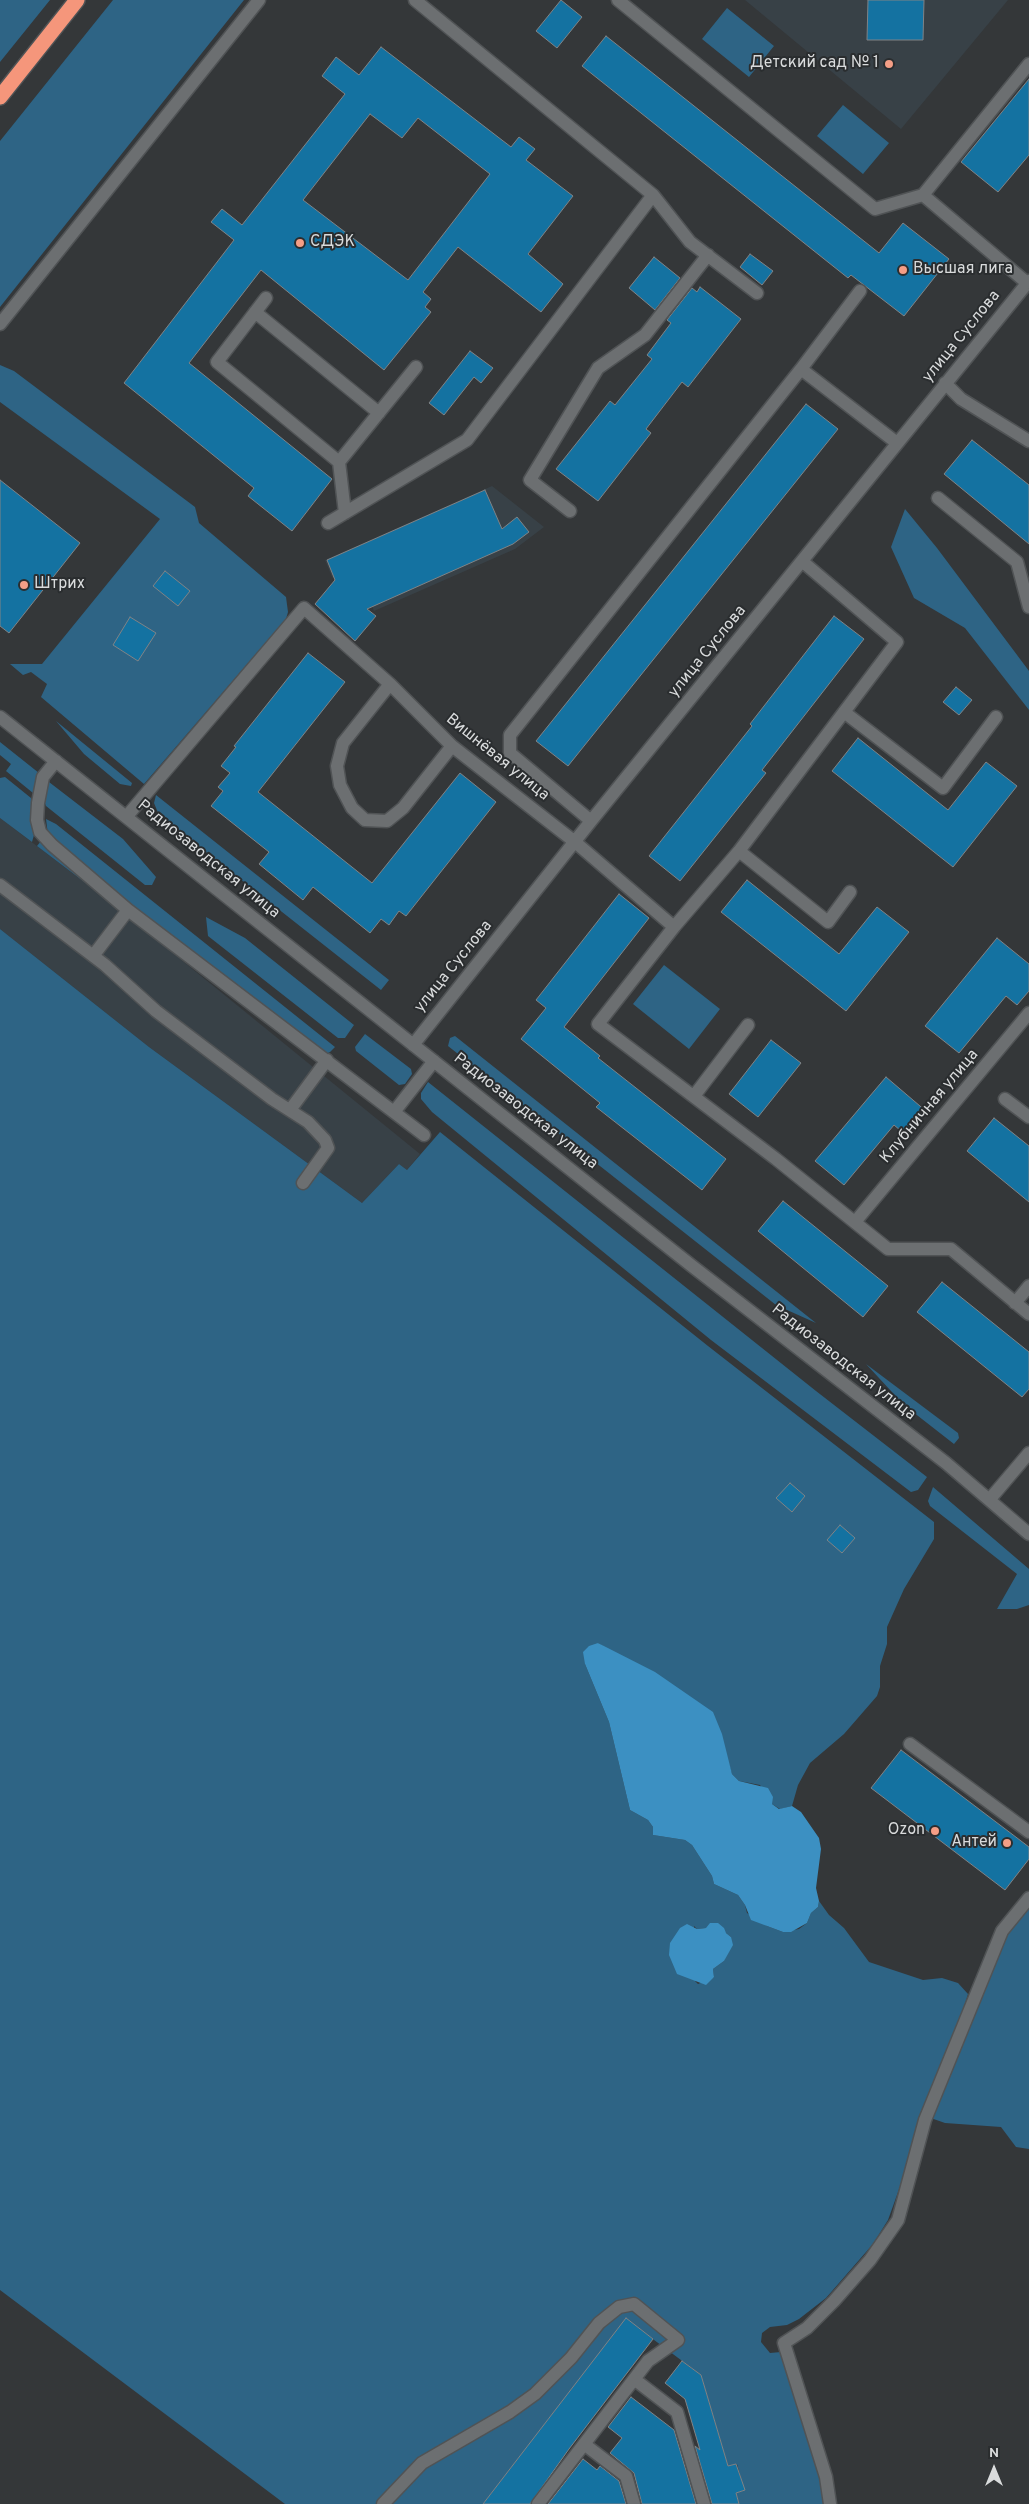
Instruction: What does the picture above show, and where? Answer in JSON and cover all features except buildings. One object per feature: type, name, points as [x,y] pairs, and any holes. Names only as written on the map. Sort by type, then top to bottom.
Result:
[{"type":"highway","points":[[0,97],[77,0]]},
{"type":"street","points":[[0,324],[258,0]]},
{"type":"street","points":[[415,0],[652,195],[690,242],[757,293]]},
{"type":"street","points":[[618,0],[875,209],[923,195],[1029,64]]},
{"type":"street","points":[[328,523],[467,440],[652,195]]},
{"type":"street","points":[[923,195],[1028,282]]},
{"type":"street","points":[[570,511],[530,480],[598,368],[645,335],[708,255]]},
{"type":"street","name":"улица Суслова","points":[[413,1045],[591,821],[803,562],[1028,282]]},
{"type":"street","points":[[591,821],[510,753],[510,735],[802,369],[860,290]]},
{"type":"street","points":[[266,298],[217,362],[339,462],[345,513]]},
{"type":"street","points":[[255,312],[379,413]]},
{"type":"street","points":[[339,462],[416,367]]},
{"type":"street","points":[[802,369],[898,442]]},
{"type":"street","points":[[945,383],[961,398],[1029,440]]},
{"type":"street","points":[[938,498],[1017,562],[1029,606]]},
{"type":"street","points":[[803,562],[896,642],[739,851],[674,926],[598,1024],[694,1096],[888,1249],[951,1249],[1029,1314]]},
{"type":"street","name":"Вишнёвая улица","points":[[127,816],[304,608],[390,684],[452,746],[575,842],[674,926]]},
{"type":"street","points":[[390,684],[343,743],[337,766],[340,785],[352,808],[365,820],[387,820],[403,808],[452,746]]},
{"type":"street","points":[[844,712],[943,788],[996,717]]},
{"type":"street","name":"Радиозаводская улица","points":[[0,717],[413,1045],[990,1498],[1029,1534]]},
{"type":"street","points":[[56,760],[43,777],[37,820],[40,832],[52,845],[128,910],[424,1134]]},
{"type":"street","points":[[739,851],[828,922],[850,892]]},
{"type":"street","points":[[0,885],[93,956],[156,1011],[308,1122],[325,1140],[328,1148],[303,1183]]},
{"type":"street","points":[[93,956],[128,910]]},
{"type":"street","name":"Клубничная улица","points":[[855,1222],[1029,1013]]},
{"type":"street","points":[[694,1096],[748,1025]]},
{"type":"street","points":[[290,1110],[327,1060]]},
{"type":"street","points":[[394,1112],[434,1061]]},
{"type":"street","points":[[1006,1099],[1029,1117]]},
{"type":"street","points":[[1015,1303],[1029,1286]]},
{"type":"street","points":[[990,1498],[1029,1453]]},
{"type":"street","points":[[910,1744],[1029,1832]]},
{"type":"street","points":[[830,2504],[826,2477],[784,2343],[807,2328],[834,2301],[870,2260],[898,2220],[925,2120],[1002,1931],[1029,1898]]},
{"type":"street","points":[[383,2504],[422,2463],[510,2412],[535,2394],[571,2358],[599,2323],[619,2307],[634,2304],[678,2340],[648,2361],[538,2504]]},
{"type":"street","points":[[634,2379],[677,2412],[704,2504]]},
{"type":"street","points":[[584,2444],[626,2476],[634,2504]]},
{"type":"shaded area","points":[[0,0],[50,0],[0,62]]},
{"type":"shaded area","points":[[113,0],[244,0],[0,307],[0,141]]},
{"type":"shaded area","name":"Детский сад № 1","points":[[745,0],[1008,0],[901,129]]},
{"type":"shaded area","points":[[727,8],[774,46],[749,77],[702,39]]},
{"type":"shaded area","points":[[843,105],[889,143],[863,174],[817,136]]},
{"type":"shaded area","points":[[0,365],[14,371],[195,507],[199,523],[286,597],[288,612],[286,619],[144,784],[41,697],[47,684],[31,672],[23,675],[10,664],[42,664],[160,519],[0,402]]},
{"type":"shaded area","points":[[492,486],[544,527],[515,549],[374,611],[366,591],[356,595],[332,577],[325,560]]},
{"type":"shaded area","points":[[905,509],[937,548],[1029,671],[1029,710],[965,628],[914,598],[891,547]]},
{"type":"shaded area","points":[[56,721],[132,783],[131,786],[120,784],[84,754]]},
{"type":"shaded area","points":[[0,742],[39,773],[33,793],[6,771],[11,764],[0,755]]},
{"type":"shaded area","points":[[5,777],[31,798],[34,835],[32,842],[0,818],[0,778]]},
{"type":"shaded area","points":[[49,782],[123,839],[156,877],[152,885],[145,885],[46,806],[44,801]]},
{"type":"shaded area","points":[[156,795],[389,980],[381,990],[159,815],[154,803]]},
{"type":"shaded area","points":[[0,818],[104,897],[420,1154],[407,1170],[399,1164],[362,1203],[149,1047],[0,929]]},
{"type":"shaded area","points":[[46,819],[56,824],[335,1047],[326,1054],[130,906],[48,835]]},
{"type":"shaded area","points":[[41,841],[104,897],[37,846]]},
{"type":"shaded area","points":[[206,917],[245,938],[354,1025],[345,1038],[338,1038],[208,936]]},
{"type":"shaded area","points":[[0,929],[149,1047],[362,1203],[399,1164],[407,1170],[440,1132],[708,1346],[934,1522],[934,1539],[904,1589],[887,1627],[887,1644],[880,1666],[880,1687],[877,1696],[844,1734],[810,1763],[798,1785],[792,1806],[780,1809],[772,1804],[760,1785],[739,1781],[732,1774],[726,1755],[606,1648],[598,1643],[585,1664],[609,1722],[630,1810],[648,1820],[653,1827],[653,1835],[685,1840],[692,1845],[712,1876],[714,1884],[738,1895],[745,1905],[747,1913],[767,1926],[783,1932],[799,1929],[807,1923],[811,1913],[818,1907],[819,1901],[829,1915],[844,1928],[869,1962],[923,1980],[942,1978],[958,1983],[968,1994],[888,2220],[873,2244],[826,2298],[799,2319],[787,2325],[770,2327],[762,2333],[761,2342],[770,2353],[781,2352],[821,2478],[825,2504],[739,2504],[736,2493],[744,2490],[737,2464],[728,2466],[701,2375],[626,2319],[483,2504],[285,2504],[0,2290]],"holes":[[[694,1926],[697,1929],[706,1928],[726,1933],[731,1937],[724,1961],[713,1969],[714,1977],[698,1984],[695,1981]]]},
{"type":"shaded area","points":[[664,965],[720,1009],[689,1049],[633,1004]]},
{"type":"shaded area","points":[[365,1034],[411,1069],[412,1074],[405,1084],[399,1085],[356,1051],[355,1047]]},
{"type":"shaded area","points":[[455,1036],[816,1323],[776,1305],[448,1046],[450,1038]]},
{"type":"shaded area","points":[[428,1082],[927,1477],[918,1490],[911,1492],[711,1340],[432,1112],[421,1099],[421,1093]]},
{"type":"shaded area","points":[[866,1364],[958,1433],[959,1438],[954,1444],[904,1405]]},
{"type":"shaded area","points":[[933,1487],[1029,1569],[1029,1605],[1017,1609],[997,1609],[1017,1574],[930,1506],[928,1501]]},
{"type":"shaded area","points":[[598,1643],[655,1672],[713,1712],[722,1734],[732,1774],[739,1781],[768,1788],[773,1797],[772,1804],[779,1809],[792,1806],[801,1812],[819,1838],[821,1849],[816,1888],[819,1901],[818,1907],[811,1913],[807,1923],[791,1932],[783,1932],[751,1920],[745,1905],[738,1895],[714,1884],[712,1876],[692,1845],[685,1840],[653,1835],[653,1827],[648,1820],[630,1810],[609,1722],[585,1664],[583,1652],[589,1646]]},
{"type":"shaded area","points":[[1029,1896],[1029,2149],[1016,2147],[1001,2127],[945,2123],[925,2116],[981,1968]]},
{"type":"shaded area","points":[[710,1923],[718,1923],[724,1928],[731,1937],[733,1945],[724,1961],[713,1969],[714,1977],[706,1985],[677,1974],[669,1955],[670,1943],[680,1928],[687,1924],[697,1929],[706,1928]]},
{"type":"place","name":"Детский сад № 1","points":[[889,64]]},
{"type":"place","name":"СДЭК","points":[[300,243]]},
{"type":"place","name":"Высшая лига","points":[[903,270]]},
{"type":"place","name":"Штрих","points":[[24,585]]},
{"type":"place","name":"Ozon","points":[[935,1831]]},
{"type":"place","name":"Антей","points":[[1007,1843]]}]
